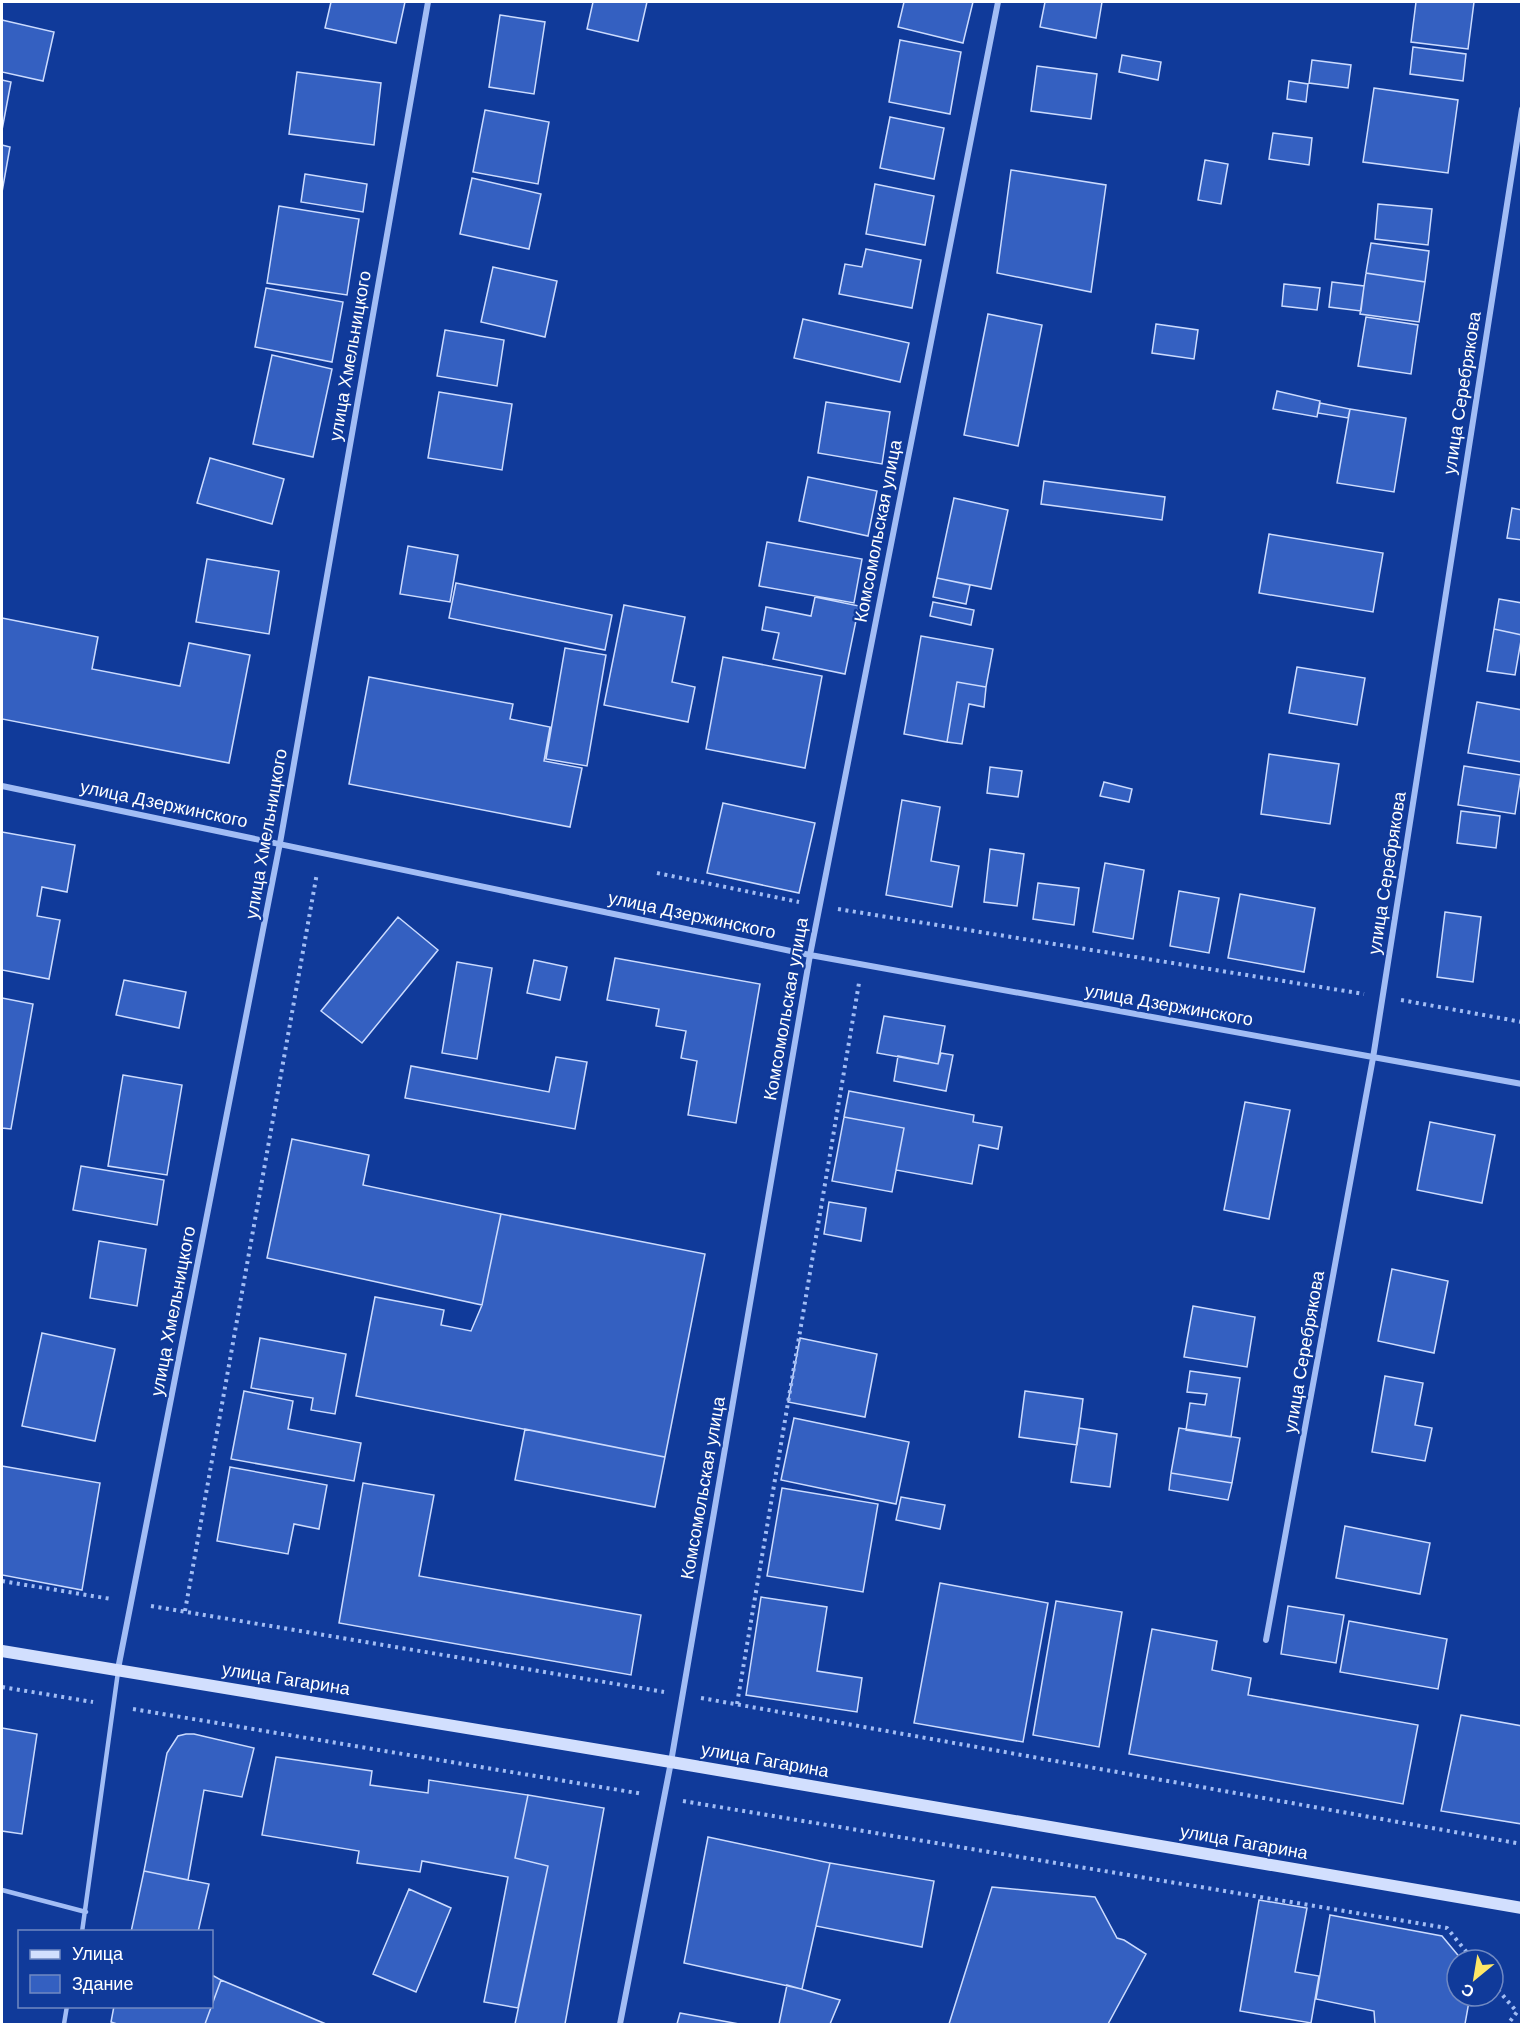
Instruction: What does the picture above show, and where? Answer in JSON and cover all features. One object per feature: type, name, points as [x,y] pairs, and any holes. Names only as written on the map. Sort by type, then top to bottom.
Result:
[{"type":"main road","name":"улица Гагарина","points":[[2,1651],[671,1762],[1521,1908]]},
{"type":"street","name":"улица Хмельницкого","points":[[118,1669],[280,843],[428,2]]},
{"type":"street","name":"Комсомольская улица","points":[[620,2025],[683,1695],[810,955],[998,2]]},
{"type":"street","name":"улица Серебрякова","points":[[1266,1640],[1373,1058],[1521,109]]},
{"type":"street","name":"улица Дзержинского","points":[[2,786],[810,955],[1521,1084]]},
{"type":"lane","points":[[82,1930],[118,1669]]},
{"type":"lane","points":[[2,1890],[86,1912]]},
{"type":"lane","points":[[64,2025],[67,2008]]},
{"type":"path","points":[[185,1611],[321,851]]},
{"type":"path","points":[[657,873],[820,906],[1383,997],[1521,1022]]},
{"type":"path","points":[[737,1704],[862,965]]},
{"type":"path","points":[[2,1581],[737,1704],[1521,1844]]},
{"type":"path","points":[[2,1688],[1447,1928],[1463,1948]]},
{"type":"path","points":[[1505,1998],[1517,2012],[1508,2025]]},
{"type":"building","points":[[331,2],[405,2],[396,43],[325,28]]},
{"type":"building","points":[[593,2],[647,2],[638,41],[587,29]]},
{"type":"building","points":[[904,2],[973,2],[963,43],[898,27]]},
{"type":"building","points":[[1045,2],[1102,2],[1096,38],[1040,27]]},
{"type":"building","points":[[1416,2],[1474,2],[1468,49],[1411,42]]},
{"type":"building","points":[[500,15],[545,22],[534,94],[489,87]]},
{"type":"building","points":[[2,20],[54,32],[43,81],[2,72]]},
{"type":"building","points":[[900,40],[961,52],[950,114],[889,102]]},
{"type":"building","points":[[1413,47],[1466,54],[1463,81],[1410,74]]},
{"type":"building","points":[[1122,55],[1161,62],[1158,80],[1119,72]]},
{"type":"building","points":[[1312,60],[1351,65],[1348,88],[1309,83]]},
{"type":"building","points":[[1037,66],[1097,74],[1091,119],[1031,111]]},
{"type":"building","points":[[297,72],[381,83],[374,145],[289,134]]},
{"type":"building","points":[[2,80],[11,82],[2,130]]},
{"type":"building","points":[[1289,81],[1308,84],[1306,102],[1287,99]]},
{"type":"building","points":[[1374,88],[1458,100],[1448,173],[1363,162]]},
{"type":"building","points":[[485,110],[549,122],[538,184],[473,172]]},
{"type":"building","points":[[890,117],[944,128],[934,179],[880,168]]},
{"type":"building","points":[[1273,133],[1312,138],[1309,165],[1269,159]]},
{"type":"building","points":[[2,145],[10,147],[2,192]]},
{"type":"building","points":[[1205,160],[1228,164],[1221,204],[1198,200]]},
{"type":"building","points":[[1011,170],[1106,185],[1091,292],[997,273]]},
{"type":"building","points":[[305,174],[367,184],[363,212],[301,202]]},
{"type":"building","points":[[472,178],[541,194],[529,249],[460,234]]},
{"type":"building","points":[[875,184],[934,196],[925,245],[866,234]]},
{"type":"building","points":[[1378,204],[1432,209],[1428,245],[1375,239]]},
{"type":"building","points":[[279,206],[359,219],[347,295],[267,283]]},
{"type":"building","points":[[1371,243],[1429,251],[1425,282],[1366,273]]},
{"type":"building","points":[[866,249],[921,260],[912,308],[839,294],[845,264],[862,267]]},
{"type":"building","points":[[493,267],[557,281],[545,337],[481,322]]},
{"type":"building","points":[[1366,273],[1425,282],[1419,322],[1360,314]]},
{"type":"building","points":[[1332,282],[1364,286],[1361,311],[1329,307]]},
{"type":"building","points":[[1284,284],[1320,288],[1317,310],[1282,306]]},
{"type":"building","points":[[266,288],[343,302],[332,362],[255,347]]},
{"type":"building","points":[[988,314],[1042,325],[1018,446],[964,435]]},
{"type":"building","points":[[1366,317],[1418,325],[1411,374],[1358,366]]},
{"type":"building","points":[[803,319],[909,343],[900,382],[794,358]]},
{"type":"building","points":[[1156,324],[1198,330],[1194,359],[1152,353]]},
{"type":"building","points":[[445,330],[504,340],[497,386],[437,376]]},
{"type":"building","points":[[272,355],[332,369],[313,457],[253,444]]},
{"type":"building","points":[[1277,391],[1320,401],[1317,417],[1273,409]]},
{"type":"building","points":[[439,392],[512,404],[502,470],[428,458]]},
{"type":"building","points":[[826,402],[890,412],[882,464],[818,453]]},
{"type":"building","points":[[1320,403],[1350,409],[1348,418],[1318,413]]},
{"type":"building","points":[[1350,409],[1406,418],[1394,492],[1337,483]]},
{"type":"building","points":[[210,458],[284,479],[272,524],[197,503]]},
{"type":"building","points":[[808,477],[877,491],[868,536],[799,521]]},
{"type":"building","points":[[1044,481],[1165,497],[1162,520],[1041,504]]},
{"type":"building","points":[[954,498],[1008,510],[991,589],[937,578]]},
{"type":"building","points":[[1512,508],[1522,510],[1522,540],[1507,538]]},
{"type":"building","points":[[1269,534],[1383,553],[1373,612],[1259,593]]},
{"type":"building","points":[[767,542],[862,559],[854,603],[759,586]]},
{"type":"building","points":[[408,546],[458,555],[450,602],[400,594]]},
{"type":"building","points":[[207,559],[279,571],[269,634],[196,622]]},
{"type":"building","points":[[937,578],[970,585],[966,604],[933,597]]},
{"type":"building","points":[[456,583],[612,615],[605,650],[449,618]]},
{"type":"building","points":[[815,597],[859,606],[845,674],[773,659],[779,633],[762,630],[766,607],[811,616]]},
{"type":"building","points":[[1499,599],[1522,603],[1522,635],[1494,629]]},
{"type":"building","points":[[933,602],[974,610],[971,625],[930,616]]},
{"type":"building","points":[[624,605],[685,617],[672,682],[695,687],[688,722],[604,705]]},
{"type":"building","points":[[2,618],[98,637],[92,669],[180,686],[189,643],[250,655],[229,763],[2,719]]},
{"type":"building","points":[[1494,629],[1522,635],[1515,675],[1487,671]]},
{"type":"building","points":[[921,636],[993,649],[986,687],[957,682],[947,742],[904,734]]},
{"type":"building","points":[[565,648],[606,655],[587,766],[546,759]]},
{"type":"building","points":[[723,657],[822,676],[805,768],[706,749]]},
{"type":"building","points":[[1297,667],[1365,678],[1357,725],[1289,713]]},
{"type":"building","points":[[369,677],[513,704],[510,719],[550,727],[544,761],[582,768],[570,827],[349,784]]},
{"type":"building","points":[[957,682],[986,687],[984,707],[969,704],[962,744],[947,742]]},
{"type":"building","points":[[1477,702],[1522,710],[1522,762],[1468,753]]},
{"type":"building","points":[[1269,754],[1339,764],[1330,824],[1261,814]]},
{"type":"building","points":[[1464,766],[1521,775],[1515,814],[1458,805]]},
{"type":"building","points":[[990,767],[1022,771],[1018,797],[987,793]]},
{"type":"building","points":[[1104,782],[1132,789],[1129,802],[1100,796]]},
{"type":"building","points":[[902,800],[940,807],[931,861],[959,866],[952,907],[886,895]]},
{"type":"building","points":[[723,803],[815,823],[799,893],[707,873]]},
{"type":"building","points":[[1461,811],[1500,816],[1496,848],[1457,843]]},
{"type":"building","points":[[2,832],[75,845],[67,892],[42,887],[37,916],[60,920],[49,979],[2,970]]},
{"type":"building","points":[[990,849],[1024,854],[1017,906],[984,902]]},
{"type":"building","points":[[1105,863],[1144,870],[1133,939],[1093,932]]},
{"type":"building","points":[[1038,883],[1079,888],[1074,925],[1033,919]]},
{"type":"building","points":[[1179,891],[1219,898],[1209,953],[1170,946]]},
{"type":"building","points":[[1240,894],[1315,908],[1304,972],[1228,958]]},
{"type":"building","points":[[1445,912],[1481,917],[1473,982],[1437,977]]},
{"type":"building","points":[[398,917],[438,950],[362,1043],[321,1011]]},
{"type":"building","points":[[615,958],[760,984],[736,1123],[688,1115],[697,1061],[681,1058],[686,1031],[656,1026],[659,1009],[607,1000]]},
{"type":"building","points":[[534,960],[567,967],[560,1000],[527,993]]},
{"type":"building","points":[[457,962],[492,968],[477,1059],[442,1053]]},
{"type":"building","points":[[124,980],[186,992],[179,1028],[116,1015]]},
{"type":"building","points":[[2,998],[33,1004],[11,1129],[2,1128]]},
{"type":"building","points":[[884,1016],[945,1026],[938,1064],[877,1053]]},
{"type":"building","points":[[941,1053],[953,1055],[946,1091],[894,1081],[898,1056],[938,1064]]},
{"type":"building","points":[[556,1057],[587,1062],[575,1129],[405,1098],[411,1066],[549,1092]]},
{"type":"building","points":[[123,1075],[182,1085],[167,1175],[108,1166]]},
{"type":"building","points":[[849,1091],[974,1115],[973,1122],[1002,1127],[998,1149],[979,1145],[972,1184],[896,1170],[904,1128],[844,1117]]},
{"type":"building","points":[[1245,1102],[1290,1110],[1269,1219],[1224,1210]]},
{"type":"building","points":[[844,1117],[904,1128],[892,1192],[832,1181]]},
{"type":"building","points":[[1430,1122],[1495,1135],[1482,1203],[1417,1190]]},
{"type":"building","points":[[292,1139],[369,1155],[363,1185],[501,1214],[482,1305],[267,1258]]},
{"type":"building","points":[[81,1166],[164,1180],[157,1225],[73,1210]]},
{"type":"building","points":[[829,1202],[866,1208],[861,1241],[824,1234]]},
{"type":"building","points":[[501,1214],[705,1254],[665,1457],[356,1396],[375,1297],[444,1310],[441,1325],[471,1331],[482,1305]]},
{"type":"building","points":[[99,1241],[146,1249],[137,1306],[90,1298]]},
{"type":"building","points":[[1392,1269],[1448,1281],[1434,1353],[1378,1341]]},
{"type":"building","points":[[1193,1306],[1255,1317],[1247,1367],[1184,1357]]},
{"type":"building","points":[[42,1333],[115,1349],[95,1441],[22,1426]]},
{"type":"building","points":[[260,1338],[346,1354],[335,1414],[311,1410],[313,1398],[251,1388]]},
{"type":"building","points":[[800,1338],[877,1354],[865,1417],[788,1402]]},
{"type":"building","points":[[1190,1371],[1240,1378],[1231,1437],[1186,1430],[1190,1403],[1205,1405],[1207,1394],[1187,1392]]},
{"type":"building","points":[[1385,1376],[1423,1383],[1415,1425],[1432,1428],[1425,1461],[1372,1452]]},
{"type":"building","points":[[244,1391],[293,1401],[288,1429],[361,1443],[354,1481],[231,1459]]},
{"type":"building","points":[[1025,1391],[1083,1399],[1077,1445],[1019,1437]]},
{"type":"building","points":[[794,1418],[909,1442],[896,1504],[781,1480]]},
{"type":"building","points":[[1079,1428],[1117,1434],[1110,1487],[1071,1482]]},
{"type":"building","points":[[1179,1428],[1240,1438],[1232,1483],[1171,1473]]},
{"type":"building","points":[[525,1429],[665,1457],[655,1507],[515,1480]]},
{"type":"building","points":[[2,1466],[100,1483],[82,1590],[2,1575]]},
{"type":"building","points":[[230,1467],[327,1485],[319,1529],[294,1524],[288,1554],[217,1541]]},
{"type":"building","points":[[1171,1473],[1232,1483],[1228,1500],[1169,1490]]},
{"type":"building","points":[[363,1483],[434,1495],[419,1576],[641,1615],[631,1675],[339,1623]]},
{"type":"building","points":[[782,1488],[878,1504],[863,1592],[767,1576]]},
{"type":"building","points":[[901,1497],[945,1505],[940,1529],[896,1520]]},
{"type":"building","points":[[1345,1526],[1430,1543],[1420,1594],[1336,1578]]},
{"type":"building","points":[[940,1583],[1048,1603],[1023,1742],[914,1723]]},
{"type":"building","points":[[761,1597],[827,1607],[817,1671],[862,1678],[857,1712],[746,1695]]},
{"type":"building","points":[[1056,1601],[1122,1612],[1099,1747],[1033,1735]]},
{"type":"building","points":[[1288,1606],[1344,1615],[1336,1663],[1281,1654]]},
{"type":"building","points":[[1349,1621],[1447,1639],[1438,1689],[1340,1672]]},
{"type":"building","points":[[1152,1629],[1217,1641],[1212,1670],[1251,1678],[1248,1695],[1418,1725],[1403,1804],[1129,1754]]},
{"type":"building","points":[[1461,1715],[1522,1726],[1522,1824],[1441,1811]]},
{"type":"building","points":[[2,1728],[37,1734],[22,1834],[2,1831]]},
{"type":"building","points":[[186,1734],[254,1748],[242,1797],[204,1790],[188,1880],[144,1871],[167,1753],[178,1736]]},
{"type":"building","points":[[276,1757],[372,1771],[370,1785],[428,1793],[429,1780],[528,1795],[515,1858],[548,1866],[518,2008],[484,2002],[508,1877],[422,1861],[420,1872],[357,1863],[359,1851],[262,1835]]},
{"type":"building","points":[[528,1795],[604,1808],[565,2024],[515,2024],[548,1866],[515,1858]]},
{"type":"building","points":[[708,1837],[830,1863],[802,1989],[684,1963]]},
{"type":"building","points":[[830,1863],[934,1881],[922,1947],[816,1926]]},
{"type":"building","points":[[144,1871],[209,1884],[198,1930],[131,1930]]},
{"type":"building","points":[[992,1887],[1095,1897],[1117,1938],[1146,1954],[1108,2024],[949,2024]]},
{"type":"building","points":[[409,1889],[451,1908],[416,1992],[373,1974]]},
{"type":"building","points":[[1259,1900],[1307,1908],[1295,1972],[1319,1976],[1311,2023],[1240,2011]]},
{"type":"building","points":[[1330,1915],[1442,1936],[1452,1948],[1445,1948],[1445,2008],[1468,2008],[1465,2024],[1375,2024],[1374,2011],[1316,1999]]},
{"type":"building","points":[[213,1976],[221,1980],[213,2002]]},
{"type":"building","points":[[221,1980],[326,2024],[205,2024],[211,2008],[213,2008]]},
{"type":"building","points":[[787,1985],[840,2000],[830,2024],[779,2024]]},
{"type":"building","points":[[114,2008],[211,2008],[205,2024],[117,2024],[111,2022]]},
{"type":"building","points":[[680,2013],[739,2024],[677,2024]]}]
